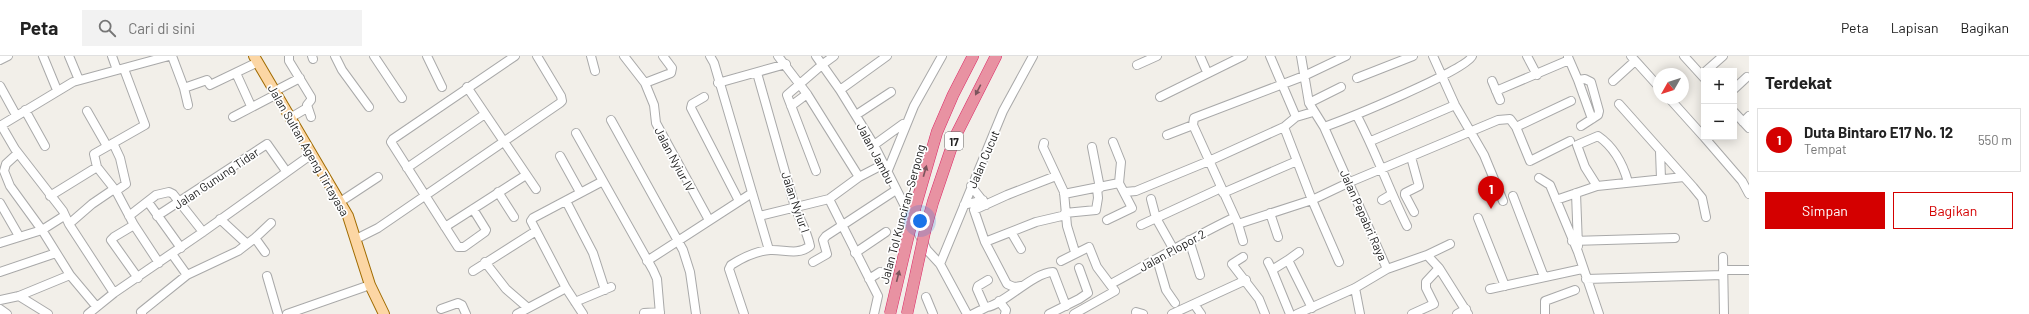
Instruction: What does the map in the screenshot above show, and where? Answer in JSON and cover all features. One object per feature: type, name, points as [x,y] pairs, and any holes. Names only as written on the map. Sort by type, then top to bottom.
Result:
[{"type":"highway","name":"Jalan Tol Kunciran–Serpong","points":[[890,314],[915,208],[937,132],[953,95],[973,56]]},
{"type":"highway","name":"17","points":[[907,314],[925,231],[955,137],[996,56]]},
{"type":"main road","name":"Jalan Sultan Ageng Tirtayasa","points":[[256,59],[340,202],[356,239],[370,285],[384,314]]},
{"type":"street","points":[[0,60],[8,56]]},
{"type":"street","points":[[43,56],[57,90]]},
{"type":"street","points":[[69,56],[79,80]]},
{"type":"street","points":[[112,56],[145,125],[94,154],[97,167],[115,190],[134,226],[159,263]]},
{"type":"street","points":[[113,292],[64,216],[63,211],[18,153],[0,126],[57,90],[79,80],[120,70],[141,60],[170,56],[184,88],[188,105]]},
{"type":"street","points":[[289,56],[289,61],[311,97],[310,102],[306,105],[311,117]]},
{"type":"street","points":[[335,56],[342,70],[369,108]]},
{"type":"street","points":[[374,56],[402,98]]},
{"type":"street","points":[[428,56],[442,87]]},
{"type":"street","points":[[473,209],[486,230],[483,234],[464,247],[458,247],[391,142],[393,139],[467,87],[515,56]]},
{"type":"street","points":[[356,239],[378,228],[425,197],[562,101],[562,96],[537,56]]},
{"type":"street","points":[[591,56],[595,71]]},
{"type":"street","name":"Jalan Nyiur IV","points":[[624,56],[644,83],[654,105],[656,124],[709,220]]},
{"type":"street","points":[[644,83],[671,73],[672,68],[663,56]]},
{"type":"street","points":[[710,56],[714,63],[718,83],[769,250]]},
{"type":"street","points":[[778,56],[786,64],[807,94],[859,177]]},
{"type":"street","name":"Jalan Jambu","points":[[816,56],[840,90],[874,145],[927,250],[940,264],[967,314]]},
{"type":"street","points":[[816,171],[787,95],[834,56]]},
{"type":"street","points":[[840,90],[888,56]]},
{"type":"street","points":[[759,216],[829,199],[859,177],[886,167],[914,106],[942,56]]},
{"type":"street","name":"Jalan Cucut","points":[[940,264],[1003,111],[1033,56]]},
{"type":"street","points":[[1137,65],[1158,56]]},
{"type":"street","points":[[1200,56],[1207,72]]},
{"type":"street","points":[[1160,97],[1207,72],[1244,56]]},
{"type":"street","points":[[1270,56],[1296,117]]},
{"type":"street","name":"Jalan Pepabri Raya","points":[[1301,56],[1308,103],[1324,127],[1350,182],[1387,269],[1427,255],[1450,244]]},
{"type":"street","points":[[1243,241],[1193,125],[1194,118],[1304,76],[1346,56]]},
{"type":"street","points":[[1357,78],[1400,58],[1413,56]]},
{"type":"street","points":[[1433,56],[1441,76],[1456,105],[1484,154],[1503,201]]},
{"type":"street","points":[[1324,127],[1357,116],[1441,76],[1469,61],[1472,56]]},
{"type":"street","points":[[1527,56],[1537,75]]},
{"type":"street","points":[[1684,56],[1701,71]]},
{"type":"street","points":[[1711,68],[1724,56]]},
{"type":"street","points":[[1496,91],[1537,75],[1568,58],[1578,80],[1585,79],[1591,82],[1599,111],[1598,115],[1581,126]]},
{"type":"street","points":[[1613,81],[1633,58],[1653,80]]},
{"type":"street","points":[[184,88],[207,80],[210,85],[236,73],[256,59]]},
{"type":"street","points":[[718,83],[786,64]]},
{"type":"street","points":[[236,73],[251,106]]},
{"type":"street","name":"Jalan Nyiur I","points":[[744,314],[729,269],[731,264],[745,257],[769,250],[795,252],[806,249],[810,246],[805,228],[800,222],[795,207],[757,73]]},
{"type":"street","points":[[1737,86],[1747,77]]},
{"type":"street","points":[[233,117],[300,78]]},
{"type":"street","points":[[1492,81],[1500,100]]},
{"type":"street","points":[[0,86],[16,115]]},
{"type":"street","points":[[467,87],[536,189]]},
{"type":"street","points":[[1308,103],[1341,87]]},
{"type":"street","points":[[856,115],[891,92]]},
{"type":"street","points":[[791,106],[807,94]]},
{"type":"street","points":[[704,98],[692,104],[690,108],[739,201]]},
{"type":"street","points":[[1570,141],[1530,161],[1516,127],[1571,101]]},
{"type":"street","points":[[1619,104],[1702,198],[1706,217]]},
{"type":"street","points":[[1674,104],[1701,134]]},
{"type":"street","points":[[1370,141],[1456,105]]},
{"type":"street","points":[[290,118],[307,108]]},
{"type":"street","points":[[25,110],[45,146]]},
{"type":"street","points":[[69,224],[92,204],[126,184],[120,158],[87,111]]},
{"type":"street","points":[[1125,192],[1136,191],[1209,162],[1284,127],[1296,117],[1313,112]]},
{"type":"street","points":[[407,168],[485,114]]},
{"type":"street","points":[[1737,114],[1746,119],[1749,128]]},
{"type":"street","points":[[1357,116],[1370,141],[1392,194],[1408,226]]},
{"type":"street","name":"Jalan Plopor 2","points":[[1111,284],[1174,250],[1189,240],[1235,221],[1270,213],[1312,200],[1350,182],[1471,131],[1506,118],[1510,119],[1516,127]]},
{"type":"street","points":[[611,120],[678,240],[690,272],[696,314]]},
{"type":"street","points":[[874,145],[903,124]]},
{"type":"street","points":[[1167,135],[1193,125]]},
{"type":"street","points":[[1284,127],[1312,200],[1339,262]]},
{"type":"street","points":[[576,133],[657,279],[660,313],[644,313]]},
{"type":"street","points":[[1597,186],[1585,167],[1577,146],[1598,136],[1623,164],[1628,182]]},
{"type":"street","points":[[1707,140],[1742,181],[1749,194]]},
{"type":"street","points":[[1107,220],[1132,208],[1119,183],[1121,162],[1113,142]]},
{"type":"street","points":[[1044,143],[1044,147],[1064,194],[1066,214],[1075,252]]},
{"type":"street","name":"Jalan Gunung Tidar","points":[[157,216],[180,203],[267,144],[286,171]]},
{"type":"street","points":[[985,242],[1036,222],[1066,214],[1096,210],[1098,188],[1092,147]]},
{"type":"street","points":[[1660,151],[1662,179]]},
{"type":"street","points":[[18,153],[6,164],[4,171],[10,186],[42,230],[70,275],[96,306]]},
{"type":"street","points":[[88,314],[113,292],[138,278],[286,171],[312,154]]},
{"type":"street","points":[[560,156],[580,192]]},
{"type":"street","points":[[1411,157],[1419,186],[1405,193],[1405,195],[1414,212]]},
{"type":"street","points":[[1141,225],[1222,190],[1297,161]]},
{"type":"street","points":[[50,196],[97,167]]},
{"type":"street","points":[[445,227],[526,175]]},
{"type":"street","points":[[964,205],[985,202],[1056,176]]},
{"type":"street","points":[[340,202],[378,177]]},
{"type":"street","points":[[1556,200],[1597,186],[1684,177]]},
{"type":"street","points":[[1539,178],[1550,186],[1575,241],[1582,269],[1599,314]]},
{"type":"street","points":[[583,314],[566,288],[531,221],[533,218],[603,181]]},
{"type":"street","points":[[1064,194],[1119,183]]},
{"type":"street","points":[[971,186],[985,202]]},
{"type":"street","points":[[813,262],[827,254],[823,240],[824,237],[896,190]]},
{"type":"street","points":[[129,216],[156,196],[169,192],[173,194],[203,232]]},
{"type":"street","points":[[498,192],[514,218]]},
{"type":"street","points":[[647,261],[752,193]]},
{"type":"street","points":[[1575,241],[1576,193]]},
{"type":"street","points":[[1382,200],[1392,194]]},
{"type":"street","points":[[1513,196],[1544,277]]},
{"type":"street","points":[[829,199],[878,296],[874,314]]},
{"type":"street","points":[[1151,199],[1156,218],[1174,250]]},
{"type":"street","points":[[566,201],[593,253],[608,289],[575,302]]},
{"type":"street","points":[[148,202],[181,248]]},
{"type":"street","points":[[985,202],[975,209],[974,212],[985,242],[1008,284],[1014,287],[1022,286]]},
{"type":"street","points":[[0,203],[20,236]]},
{"type":"street","points":[[1270,213],[1278,237]]},
{"type":"street","points":[[0,243],[42,230],[64,216]]},
{"type":"street","points":[[1478,218],[1505,286]]},
{"type":"street","points":[[220,219],[247,244]]},
{"type":"street","points":[[140,313],[186,275],[227,257],[255,238],[271,223]]},
{"type":"street","points":[[134,226],[114,236],[111,240],[138,278]]},
{"type":"street","points":[[473,271],[536,231]]},
{"type":"street","points":[[856,253],[886,232]]},
{"type":"street","points":[[1011,232],[1020,249]]},
{"type":"street","points":[[255,238],[265,252]]},
{"type":"street","points":[[1575,241],[1675,238]]},
{"type":"street","points":[[1189,240],[1200,275]]},
{"type":"street","points":[[1061,261],[1075,252],[1089,247],[1097,267],[1115,291],[1074,314]]},
{"type":"street","points":[[1272,270],[1299,252]]},
{"type":"street","points":[[0,272],[56,253]]},
{"type":"street","points":[[172,254],[186,275]]},
{"type":"street","points":[[1427,255],[1438,268],[1467,312],[1457,314]]},
{"type":"street","points":[[1243,257],[1232,264],[1246,280],[1258,298],[1264,314]]},
{"type":"street","points":[[1723,257],[1724,314]]},
{"type":"street","points":[[1157,259],[1166,290],[1175,303]]},
{"type":"street","points":[[1288,260],[1312,308]]},
{"type":"street","points":[[485,262],[506,289],[528,308]]},
{"type":"street","points":[[1268,262],[1290,314]]},
{"type":"street","points":[[1051,314],[1088,293],[1079,268]]},
{"type":"street","points":[[1412,314],[1434,304],[1426,288],[1426,282],[1438,268]]},
{"type":"street","points":[[1297,314],[1355,288],[1387,269]]},
{"type":"street","points":[[1490,289],[1582,269]]},
{"type":"street","points":[[1586,279],[1723,273],[1749,270]]},
{"type":"street","points":[[869,279],[880,272]]},
{"type":"street","points":[[973,314],[1022,286],[1053,272],[1066,306]]},
{"type":"street","points":[[0,300],[19,296],[70,275]]},
{"type":"street","points":[[267,276],[278,314]]},
{"type":"street","points":[[987,307],[984,305],[977,289],[978,286],[988,280]]},
{"type":"street","points":[[1172,314],[1246,280]]},
{"type":"street","points":[[287,314],[370,285]]},
{"type":"street","points":[[517,314],[566,288]]},
{"type":"street","points":[[1355,288],[1360,314]]},
{"type":"street","points":[[1545,314],[1545,301],[1575,290]]},
{"type":"street","points":[[19,296],[48,314]]},
{"type":"street","points":[[926,297],[933,314]]},
{"type":"street","points":[[998,301],[1006,310],[1005,314]]},
{"type":"street","points":[[441,309],[458,303],[462,305],[466,314]]},
{"type":"street","points":[[1194,304],[1201,314]]},
{"type":"street","points":[[0,309],[7,314]]},
{"type":"place","name":"Duta Bintaro E17 No. 12","points":[[1491,209]]}]
